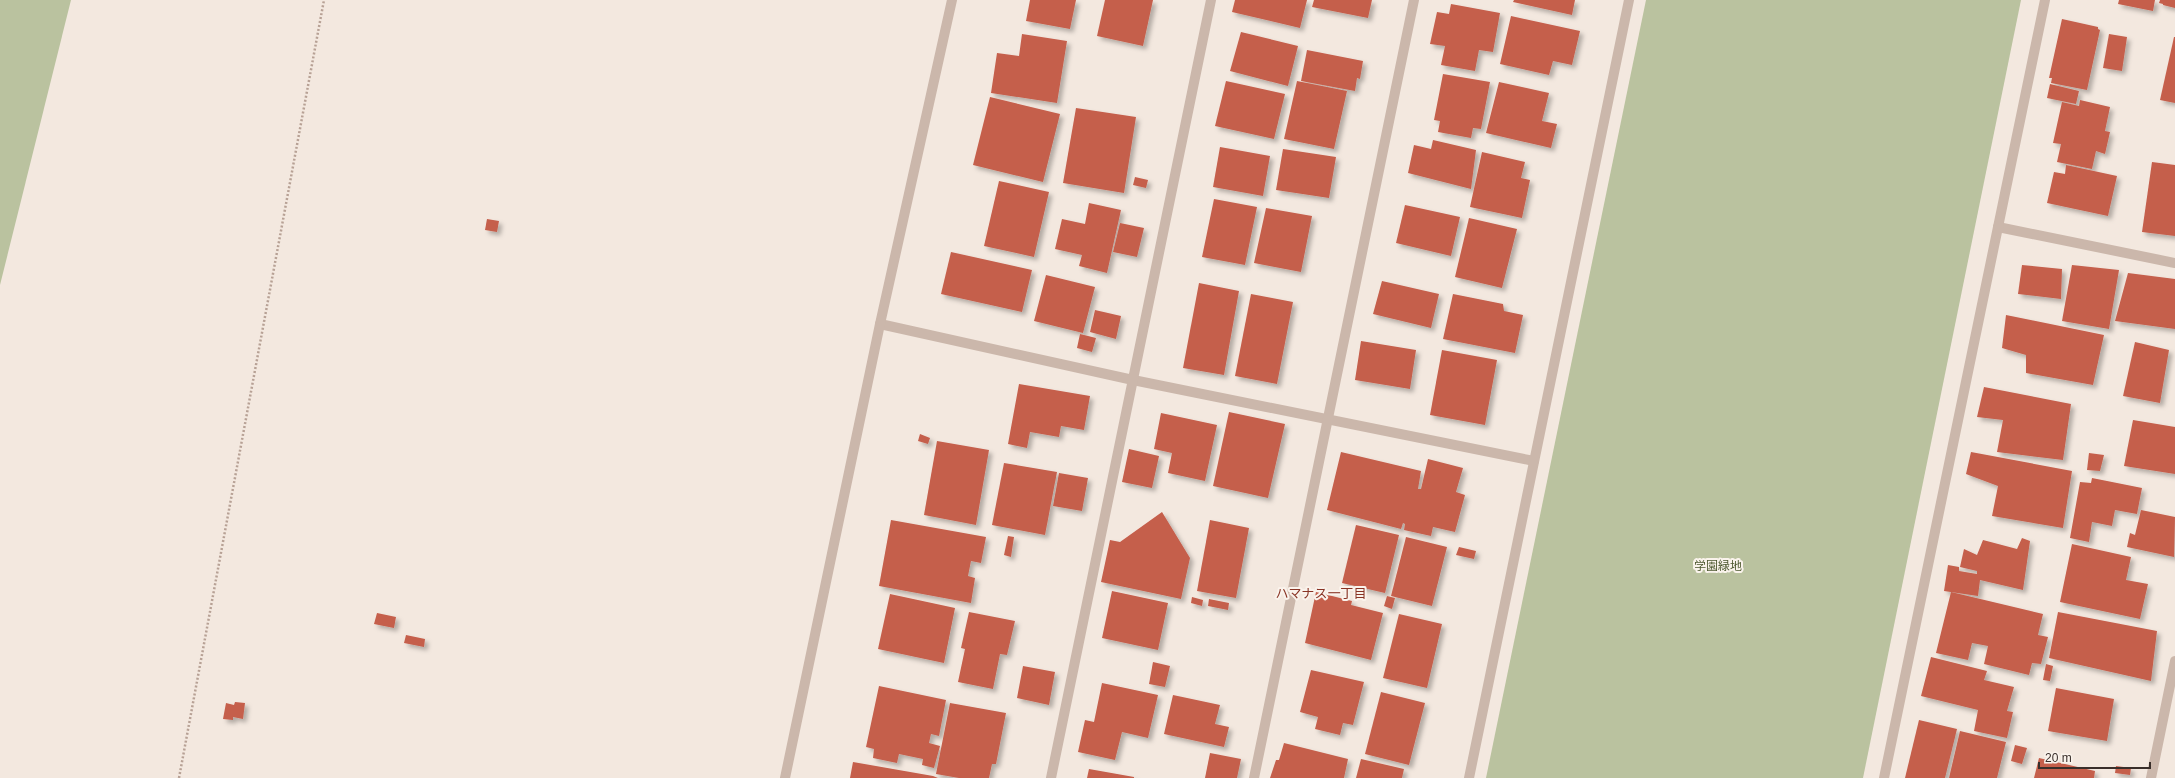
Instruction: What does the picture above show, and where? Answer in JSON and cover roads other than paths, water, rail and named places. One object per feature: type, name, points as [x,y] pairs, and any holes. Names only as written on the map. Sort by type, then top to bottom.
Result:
[{"type":"street","points":[[785,778],[880,324],[952,0]]},
{"type":"street","points":[[1051,778],[1211,0]]},
{"type":"street","points":[[1254,778],[1414,0]]},
{"type":"street","points":[[1469,778],[1629,0]]},
{"type":"street","points":[[1884,778],[2045,0]]},
{"type":"street","points":[[1998,227],[2175,263]]},
{"type":"street","points":[[880,324],[1133,380],[1534,460]]},
{"type":"street","points":[[2151,778],[2175,661]]},
{"type":"district","name":"ハマナス一丁目","points":[[1321,593]]},
{"type":"park label","name":"学園緑地","points":[[1718,566]]}]
